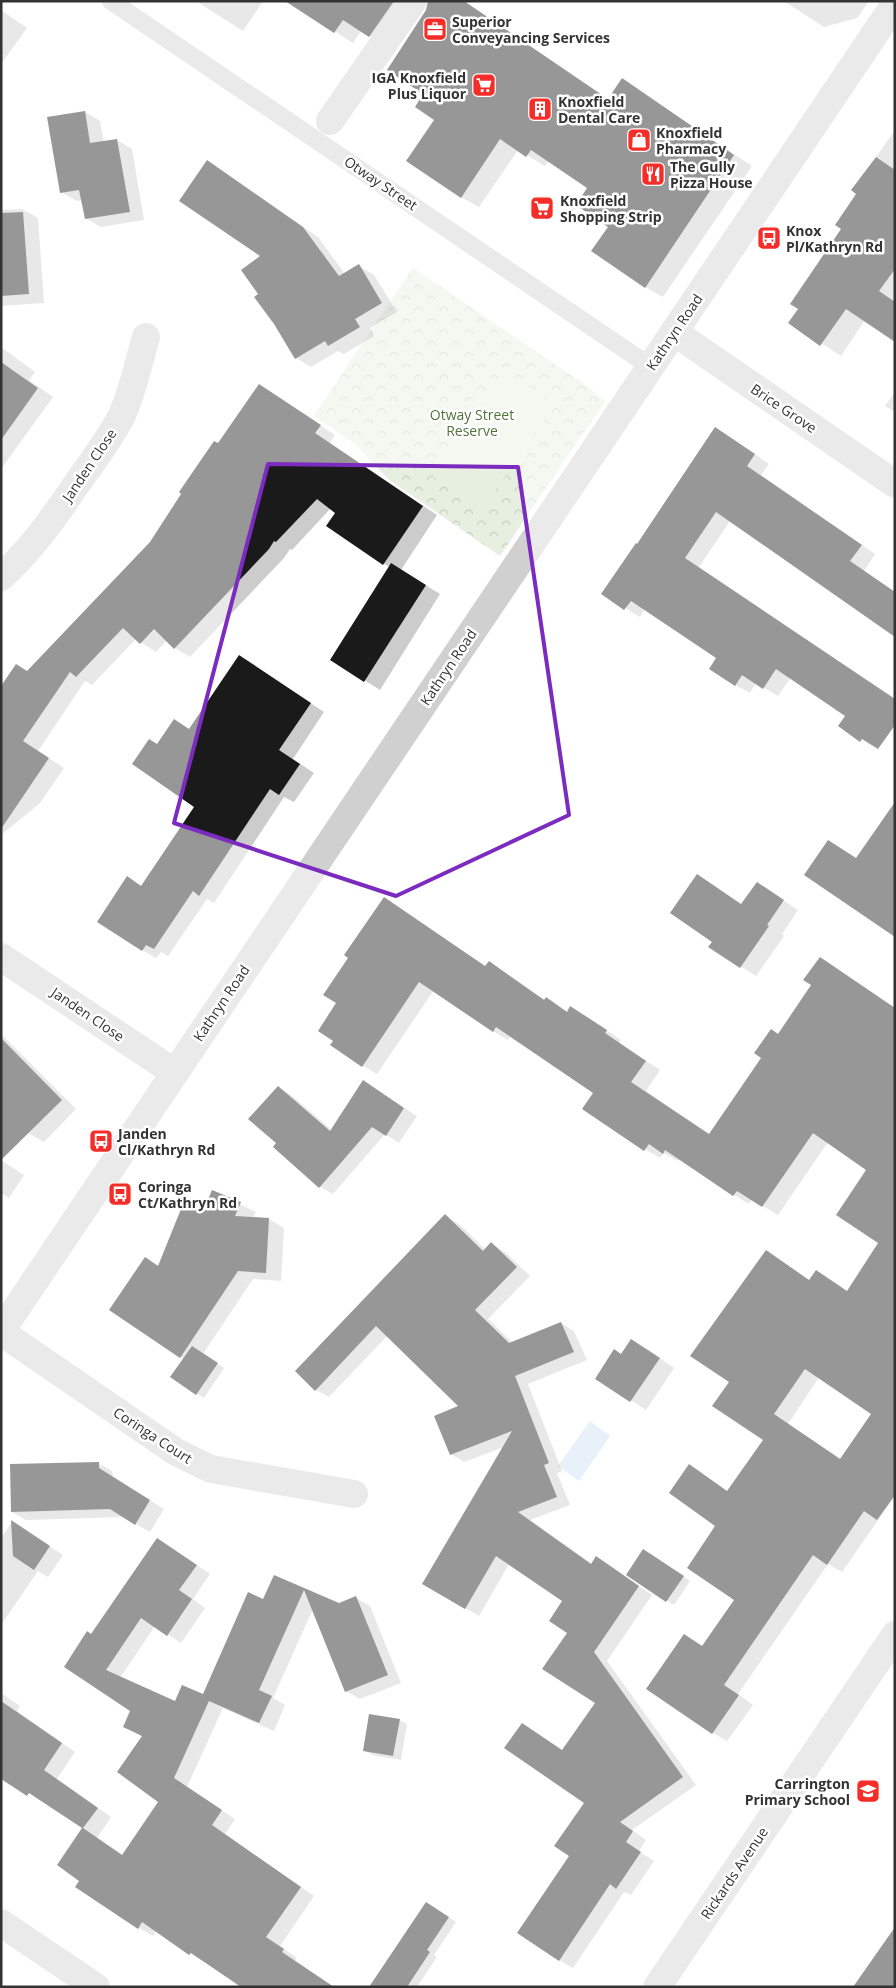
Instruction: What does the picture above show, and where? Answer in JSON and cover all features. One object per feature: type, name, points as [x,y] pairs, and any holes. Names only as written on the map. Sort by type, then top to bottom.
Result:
[{"type":"street","points":[[330,121],[413,1]]},
{"type":"street","name":"Kathryn Road","points":[[1,1332],[174,1072],[895,4]]},
{"type":"street","name":"Brice Grove","points":[[674,332],[895,484]]},
{"type":"street","name":"Janden Close","points":[[1,577],[38,539],[106,442],[121,417],[130,394],[146,337]]},
{"type":"street","name":"Janden Close","points":[[1,957],[174,1072]]},
{"type":"street","name":"Coringa Court","points":[[1,1332],[176,1452],[193,1461],[211,1469],[354,1494]]},
{"type":"street","name":"Rickards Avenue","points":[[657,1987],[895,1634]]},
{"type":"street","points":[[1,1923],[96,1987]]},
{"type":"lane","name":"Otway Street","points":[[111,1],[651,367]]},
{"type":"highlighted area","points":[[268,464],[518,467],[569,815],[396,896],[174,823]]},
{"type":"green space","name":"Otway Street Reserve","points":[[413,268],[584,384],[605,401],[500,556],[388,479],[354,443],[314,416]]},
{"type":"green space","points":[[506,372],[555,404],[481,511],[433,477]]},
{"type":"water","points":[[590,1421],[610,1436],[579,1481],[558,1466]]},
{"type":"building","points":[[285,1],[394,1],[369,37],[343,20],[334,33]]},
{"type":"building","points":[[428,1],[464,1],[608,99],[622,78],[734,155],[645,288],[591,251],[608,227],[576,205],[587,188],[531,150],[526,157],[500,139],[461,198],[406,161],[434,120],[415,107],[423,94],[387,70],[426,10]]},
{"type":"building","points":[[85,111],[90,143],[117,139],[130,212],[85,219],[79,190],[60,193],[47,117]]},
{"type":"building","points":[[876,157],[895,170],[895,269],[879,291],[895,302],[895,342],[846,309],[820,346],[788,323],[798,309],[790,304],[841,229],[835,225],[856,194],[851,190]]},
{"type":"building","points":[[207,160],[303,227],[339,276],[359,264],[382,303],[355,319],[360,327],[328,346],[325,341],[295,359],[274,324],[254,297],[258,294],[241,270],[260,256],[179,201]]},
{"type":"building","points":[[23,212],[29,294],[1,296],[1,213]]},
{"type":"building","points":[[1,362],[38,388],[1,440]]},
{"type":"building","points":[[259,384],[321,425],[315,433],[423,506],[383,565],[326,526],[335,513],[317,499],[276,542],[274,541],[269,549],[174,649],[154,629],[140,644],[123,628],[76,677],[70,672],[23,741],[49,758],[1,829],[1,686],[16,664],[27,671],[150,542],[181,494],[179,492],[214,441],[218,443]]},
{"type":"building","points":[[715,427],[755,454],[747,466],[862,545],[850,561],[895,592],[895,637],[716,512],[685,558],[895,699],[895,725],[878,749],[862,739],[860,742],[838,726],[845,716],[776,669],[763,689],[742,675],[735,686],[709,669],[716,658],[631,601],[624,610],[601,594],[637,544]]},
{"type":"building","points":[[391,563],[426,585],[364,682],[330,660]]},
{"type":"building","points":[[239,655],[311,703],[279,750],[300,764],[279,795],[270,789],[199,896],[193,891],[154,949],[146,945],[142,951],[97,922],[127,876],[141,886],[194,807],[132,764],[149,739],[157,744],[174,719],[189,729]]},
{"type":"building","points":[[895,802],[895,937],[804,875],[828,840],[856,858]]},
{"type":"building","points":[[697,874],[741,904],[757,882],[784,900],[767,925],[769,926],[740,968],[708,947],[712,942],[670,913]]},
{"type":"building","points":[[384,897],[485,966],[489,961],[544,1000],[546,997],[567,1012],[570,1006],[607,1030],[605,1033],[646,1061],[631,1082],[709,1134],[761,1058],[754,1053],[771,1029],[778,1034],[811,985],[803,980],[820,957],[895,1008],[895,1495],[877,1520],[864,1511],[827,1565],[813,1555],[724,1685],[739,1695],[712,1734],[646,1689],[684,1634],[702,1646],[734,1600],[687,1568],[715,1526],[669,1493],[689,1464],[727,1491],[763,1440],[712,1406],[729,1382],[690,1356],[766,1250],[809,1280],[816,1270],[847,1291],[878,1243],[836,1215],[866,1170],[813,1133],[762,1207],[737,1191],[733,1196],[665,1150],[663,1154],[649,1144],[644,1151],[582,1109],[593,1093],[496,1027],[493,1032],[419,982],[362,1067],[330,1045],[333,1041],[318,1031],[336,1003],[323,995],[348,958],[344,955]],"holes":[[[805,1369],[871,1414],[840,1459],[774,1414]]]},
{"type":"building","points":[[1,1038],[62,1100],[1,1160]]},
{"type":"building","points":[[363,1080],[404,1108],[386,1136],[372,1127],[319,1188],[273,1147],[276,1143],[248,1119],[278,1086],[330,1131]]},
{"type":"building","points":[[212,1190],[241,1202],[235,1216],[269,1218],[266,1273],[238,1271],[180,1358],[109,1310],[145,1257],[158,1266],[183,1204],[203,1212]]},
{"type":"building","points":[[445,1214],[483,1251],[491,1242],[517,1267],[475,1310],[509,1343],[561,1322],[574,1352],[515,1376],[549,1463],[544,1465],[557,1497],[518,1512],[591,1564],[596,1556],[639,1586],[594,1652],[683,1777],[620,1822],[633,1831],[626,1842],[641,1852],[616,1889],[610,1884],[559,1961],[517,1933],[569,1856],[554,1846],[584,1803],[504,1748],[522,1723],[562,1750],[595,1703],[542,1669],[567,1633],[549,1621],[562,1601],[496,1556],[465,1609],[422,1584],[512,1431],[450,1455],[434,1416],[458,1406],[376,1326],[315,1391],[295,1371]]},
{"type":"building","points":[[631,1339],[660,1358],[630,1402],[595,1379],[614,1349],[621,1354]]},
{"type":"building","points":[[192,1346],[218,1363],[196,1395],[170,1377]]},
{"type":"building","points":[[99,1462],[99,1468],[150,1500],[135,1525],[110,1509],[11,1512],[10,1464]]},
{"type":"building","points":[[11,1520],[50,1546],[34,1570],[13,1556]]},
{"type":"building","points":[[157,1538],[197,1565],[179,1590],[192,1599],[167,1636],[141,1618],[106,1670],[175,1701],[182,1685],[203,1694],[248,1592],[263,1599],[274,1575],[339,1603],[356,1596],[388,1675],[345,1692],[304,1590],[259,1690],[272,1696],[259,1723],[209,1701],[174,1778],[222,1810],[212,1825],[301,1887],[266,1937],[284,1949],[282,1952],[334,1987],[241,1987],[191,1953],[189,1955],[142,1922],[138,1929],[75,1887],[79,1881],[57,1865],[82,1828],[29,1793],[27,1796],[1,1779],[1,1701],[62,1743],[44,1770],[98,1808],[83,1828],[122,1855],[158,1802],[117,1772],[142,1736],[123,1727],[130,1711],[64,1667],[87,1631],[91,1634]]},
{"type":"building","points":[[643,1549],[684,1576],[666,1602],[626,1575]]},
{"type":"building","points":[[369,1714],[400,1719],[393,1756],[363,1751]]},
{"type":"building","points":[[426,1902],[449,1917],[427,1950],[430,1952],[407,1987],[369,1987]]},
{"type":"building","points":[[895,1927],[895,1987],[853,1987]]},
{"type":"place","name":"Superior Conveyancing Services","points":[[435,29]]},
{"type":"place","name":"IGA Knoxfield Plus Liquor","points":[[484,85]]},
{"type":"place","name":"Knoxfield Dental Care","points":[[540,109]]},
{"type":"place","name":"Knoxfield Pharmacy","points":[[639,140]]},
{"type":"place","name":"The Gully Pizza House","points":[[653,174]]},
{"type":"place","name":"Knoxfield Shopping Strip","points":[[542,208]]},
{"type":"place","name":"Knox Pl/Kathryn Rd","points":[[769,238]]},
{"type":"place","name":"Janden Cl/Kathryn Rd","points":[[101,1141]]},
{"type":"place","name":"Coringa Ct/Kathryn Rd","points":[[120,1194]]},
{"type":"place","name":"Carrington Primary School","points":[[868,1791]]}]
